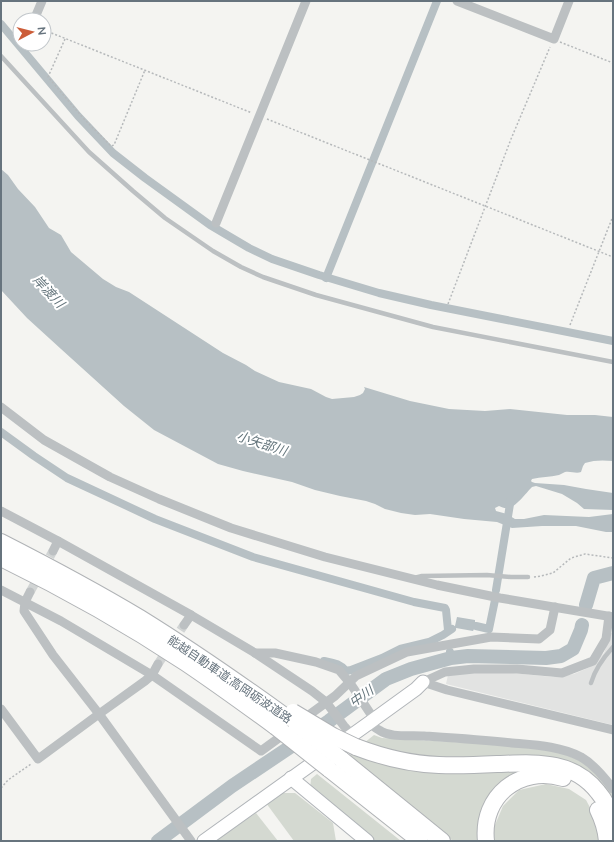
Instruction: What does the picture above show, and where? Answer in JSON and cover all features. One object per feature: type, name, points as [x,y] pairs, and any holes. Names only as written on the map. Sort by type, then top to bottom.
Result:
[{"type":"highway","points":[[1,542],[91,590],[226,669],[285,719],[333,736],[351,736],[382,756],[399,760],[438,765],[536,763],[556,765],[567,768],[577,772],[595,787],[605,802],[613,822]]},
{"type":"highway","name":"能越自動車道;高岡砺波道路","points":[[1,558],[29,571],[82,600],[135,631],[192,668],[285,719],[420,841]]},
{"type":"highway","points":[[335,764],[349,788],[413,841]]},
{"type":"highway","name":"能越自動車道;高岡砺波道路","points":[[335,764],[442,841]]},
{"type":"highway","points":[[486,841],[486,821],[489,810],[496,798],[513,782],[543,774],[566,779],[585,791],[592,799],[603,820],[607,841]]},
{"type":"street","points":[[37,12],[42,1]]},
{"type":"street","points":[[216,223],[306,1]]},
{"type":"street","points":[[458,1],[554,39],[569,1]]},
{"type":"street","points":[[1,407],[44,440],[110,477],[159,499],[231,528],[325,557],[437,585],[500,598],[611,617],[606,639],[593,661],[562,673],[517,669],[474,669],[445,672],[423,682],[416,689],[372,721],[204,841]]},
{"type":"street","points":[[1,511],[191,615],[255,653],[312,691],[327,704],[351,736]]},
{"type":"street","points":[[53,551],[58,541]]},
{"type":"street","points":[[1,590],[61,621],[152,675],[261,751],[352,686],[356,676],[407,652],[491,637],[539,639],[550,630],[555,607]]},
{"type":"street","points":[[30,592],[24,602],[24,611],[53,655],[99,714],[191,841]]},
{"type":"street","points":[[184,625],[191,615]]},
{"type":"street","points":[[255,653],[275,653],[316,662],[339,670],[363,702],[372,721],[380,731],[390,735],[412,735],[494,741],[542,746],[567,751],[582,758],[594,767],[613,789]]},
{"type":"street","points":[[1,709],[38,760],[145,681],[152,675],[158,664]]},
{"type":"street","points":[[423,682],[447,690],[613,730]]},
{"type":"street","points":[[291,778],[367,841]]},
{"type":"lane","points":[[1,56],[89,152],[133,191],[165,218],[213,251],[241,267],[263,277],[316,296],[433,327],[613,362]]},
{"type":"lane","points":[[412,578],[422,576],[487,575],[528,578]]},
{"type":"lane","points":[[591,683],[598,666],[613,647]]},
{"type":"path","points":[[52,33],[613,257]]},
{"type":"path","points":[[65,39],[48,77],[83,118],[111,146],[114,145],[145,70]]},
{"type":"path","points":[[448,304],[511,139],[554,39],[613,63]]},
{"type":"path","points":[[570,325],[613,216]]},
{"type":"path","points":[[528,578],[553,574],[571,558],[585,554],[613,558]]},
{"type":"path","points":[[1,788],[8,780],[38,760]]},
{"type":"shaded area","points":[[611,633],[613,633],[613,725],[446,684],[448,675],[473,673],[513,673],[553,677],[574,674],[590,667],[604,653]]},
{"type":"shaded area","points":[[374,735],[382,738],[521,746],[559,752],[581,761],[602,779],[613,795],[613,804],[604,788],[509,758],[419,757],[364,743]]},
{"type":"shaded area","points":[[354,751],[533,769],[501,783],[489,795],[484,809],[482,841],[453,841],[349,756]]},
{"type":"shaded area","points":[[317,774],[401,841],[374,841],[310,789],[311,779]]},
{"type":"shaded area","points":[[546,784],[569,789],[586,800],[594,815],[602,841],[493,841],[492,832],[503,806],[519,790]]},
{"type":"shaded area","points":[[279,793],[295,793],[333,823],[336,841],[294,841],[266,803]]},
{"type":"shaded area","points":[[256,813],[278,841],[214,841]]},
{"type":"water","points":[[1,169],[8,175],[18,189],[35,207],[49,228],[61,235],[71,252],[103,279],[116,287],[129,292],[223,353],[255,371],[279,382],[311,389],[332,399],[360,395],[365,389],[364,387],[410,401],[449,409],[485,411],[510,409],[567,415],[595,415],[613,417],[613,461],[599,460],[588,462],[585,463],[581,472],[565,472],[559,475],[532,479],[531,481],[535,483],[564,485],[613,493],[613,510],[584,509],[562,494],[536,486],[532,487],[518,502],[511,507],[506,508],[499,506],[495,508],[496,511],[507,514],[515,519],[524,519],[544,515],[589,517],[613,514],[613,532],[576,526],[512,528],[497,522],[430,514],[415,515],[401,513],[385,509],[366,501],[315,490],[292,482],[218,464],[154,430],[124,406],[27,318],[1,290]]},
{"type":"water","points":[[457,617],[475,620],[475,629],[473,631],[456,628],[453,630],[452,628],[455,626]]},
{"type":"waterway","points":[[326,278],[437,1]]},
{"type":"waterway","points":[[1,24],[78,116],[113,153],[210,225],[249,248],[272,259],[379,293],[431,305],[613,341]]},
{"type":"waterway","points":[[1,432],[67,478],[155,519],[253,557],[414,602],[445,608],[448,630]]},
{"type":"waterway","points":[[496,590],[511,498]]},
{"type":"waterway","name":"中川","points":[[586,605],[594,578],[613,573]]},
{"type":"waterway","points":[[476,626],[489,629],[495,600]]},
{"type":"waterway","name":"中川","points":[[158,841],[232,786],[329,721],[386,679],[411,669],[451,658],[468,656],[546,658],[561,656],[573,649],[582,625]]},
{"type":"waterway","points":[[324,661],[339,665],[346,671],[351,670],[400,649],[429,642],[452,629]]},
{"type":"waterway","name":"中川","points":[[450,652],[451,658]]},
{"type":"tunnel","points":[[30,592],[53,551]]},
{"type":"tunnel","points":[[158,664],[184,625]]},
{"type":"water label","name":"岸渡川","points":[[49,291]]},
{"type":"water label","name":"小矢部川","points":[[262,443]]}]
